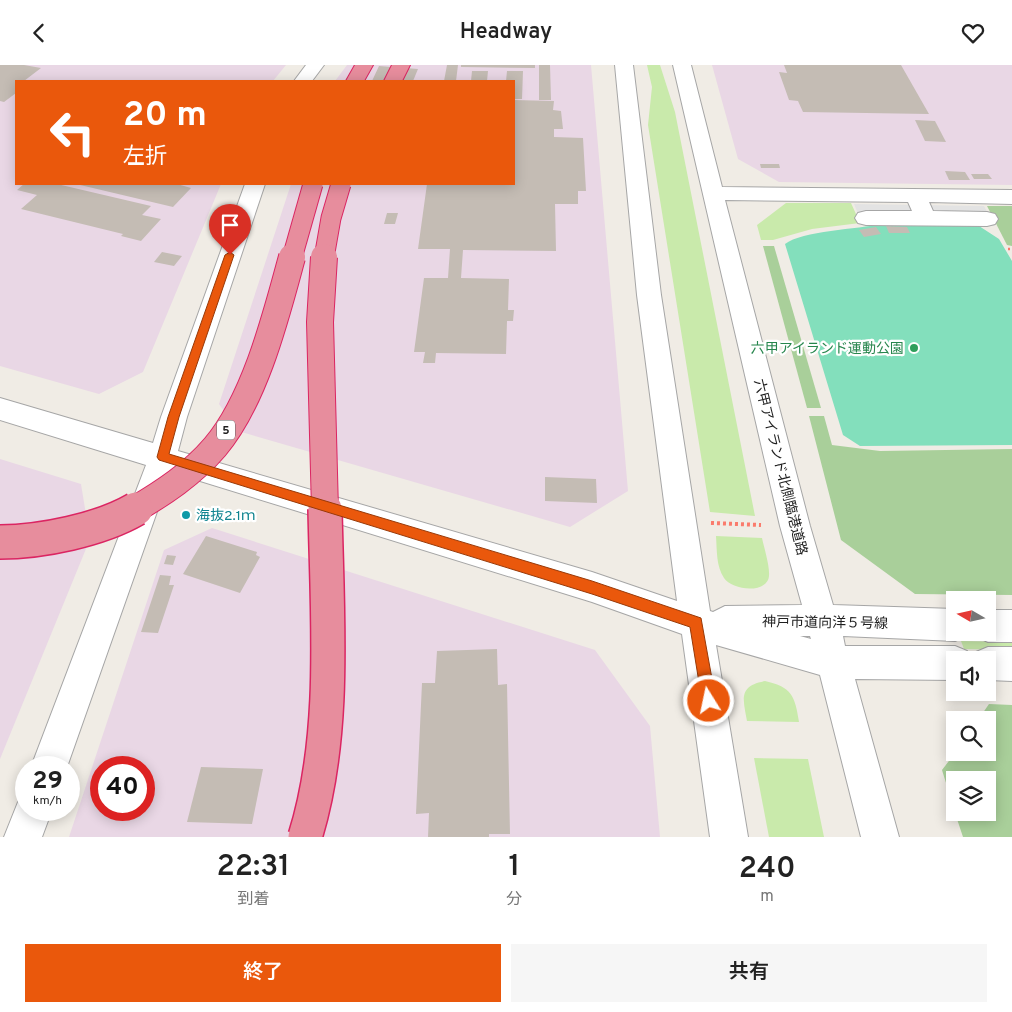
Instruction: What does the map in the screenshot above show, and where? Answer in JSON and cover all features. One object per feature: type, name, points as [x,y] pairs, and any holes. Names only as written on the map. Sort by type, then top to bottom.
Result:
[{"type":"highway","points":[[356,80],[364,65]]},
{"type":"highway","points":[[394,80],[401,65]]},
{"type":"highway","name":"5","points":[[0,542],[24,542],[78,531],[128,513],[171,488],[215,447],[242,405],[275,318],[313,185]]},
{"type":"highway","points":[[305,837],[314,808],[323,757],[328,640],[320,322],[321,274],[334,205],[341,185]]},
{"type":"street","points":[[304,80],[315,65]]},
{"type":"street","points":[[624,65],[635,189],[696,623],[716,740],[729,837]]},
{"type":"street","name":"六甲アイランド北側臨港道路","points":[[682,65],[795,526],[856,741],[880,837]]},
{"type":"street","points":[[53,756],[163,457],[174,417],[254,185]]},
{"type":"street","points":[[714,193],[1012,197]]},
{"type":"street","points":[[916,196],[925,218]]},
{"type":"street","points":[[866,218],[988,219]]},
{"type":"street","points":[[0,409],[583,585],[696,623],[833,662],[946,663]]},
{"type":"street","name":"神戸市道向洋５号線","points":[[696,623],[821,620],[946,625]]},
{"type":"street","points":[[996,626],[1012,626]]},
{"type":"street","points":[[996,664],[1012,664]]},
{"type":"street","points":[[23,837],[29,821]]},
{"type":"path","points":[[711,523],[762,525]]},
{"type":"shaded area","points":[[0,65],[286,65],[274,80],[15,80],[15,185],[221,185],[143,372],[99,394],[0,366]]},
{"type":"shaded area","points":[[347,65],[591,65],[628,491],[570,527],[238,431],[219,404],[291,185],[515,185],[515,80],[336,80]]},
{"type":"shaded area","points":[[712,65],[1012,65],[1012,185],[779,182],[738,159]]},
{"type":"shaded area","points":[[854,204],[984,206],[995,226],[862,223]]},
{"type":"shaded area","points":[[0,459],[81,484],[90,539],[0,759]]},
{"type":"shaded area","points":[[212,528],[595,650],[650,726],[660,837],[69,837],[74,821],[80,821],[80,804],[90,774],[90,821],[155,821],[155,756],[96,756],[164,550]]},
{"type":"green space","points":[[647,65],[660,65],[675,112],[755,516],[710,512],[648,125],[652,87]]},
{"type":"green space","points":[[786,203],[851,203],[860,223],[812,229],[773,240],[761,240],[757,225]]},
{"type":"green space","points":[[987,206],[1012,206],[1012,246],[1007,245]]},
{"type":"green space","name":"六甲アイランド運動公園","points":[[882,224],[979,226],[999,239],[1012,261],[1012,445],[860,446],[843,435],[785,244],[817,233]]},
{"type":"green space","points":[[763,246],[774,246],[821,408],[807,408]]},
{"type":"green space","points":[[809,416],[824,416],[832,445],[880,451],[1012,449],[1012,595],[996,595],[996,591],[946,591],[946,594],[915,594],[841,540]]},
{"type":"green space","points":[[716,536],[762,538],[769,571],[768,580],[759,587],[753,588],[739,587],[728,582],[721,573],[717,558]]},
{"type":"green space","points":[[961,641],[1012,642],[1012,650],[964,649]]},
{"type":"green space","points":[[765,681],[781,686],[791,694],[796,705],[799,722],[747,721],[744,706],[746,690],[756,683]]},
{"type":"green space","points":[[989,704],[1012,705],[1012,837],[963,837],[958,821],[996,821],[996,771],[946,771],[946,783],[942,770],[949,761],[996,761],[996,711],[984,711]]},
{"type":"green space","points":[[754,758],[808,759],[824,837],[769,837]]},
{"type":"building","points":[[0,65],[24,65],[41,68],[25,80],[15,80],[15,94],[4,102],[0,101]]},
{"type":"building","points":[[447,65],[458,65],[456,80],[444,80]]},
{"type":"building","points":[[461,65],[535,65],[535,68],[461,67]]},
{"type":"building","points":[[539,65],[550,65],[551,100],[539,100]]},
{"type":"building","points":[[784,65],[901,65],[929,114],[803,112],[798,101],[789,100],[779,72],[787,73]]},
{"type":"building","points":[[379,66],[418,69],[413,80],[372,80]]},
{"type":"building","points":[[472,71],[488,71],[487,80],[471,80]]},
{"type":"building","points":[[507,71],[523,71],[522,99],[515,99],[515,80],[506,80]]},
{"type":"building","points":[[515,100],[554,101],[553,110],[561,111],[563,129],[554,129],[554,137],[583,138],[586,191],[578,191],[578,204],[555,204],[556,251],[463,250],[461,278],[509,279],[508,310],[514,310],[513,321],[507,321],[506,354],[436,353],[435,363],[423,363],[425,352],[414,352],[424,278],[448,278],[450,249],[418,249],[427,185],[515,185]]},
{"type":"building","points":[[915,120],[935,121],[946,142],[925,141]]},
{"type":"building","points":[[760,164],[779,164],[780,168],[761,168]]},
{"type":"building","points":[[945,171],[965,172],[970,180],[949,180]]},
{"type":"building","points":[[971,174],[988,174],[992,179],[974,179]]},
{"type":"building","points":[[23,185],[61,185],[151,206],[142,215],[161,219],[141,241],[121,236],[123,234],[21,209],[37,195],[17,190]]},
{"type":"building","points":[[80,185],[180,185],[191,188],[173,207]]},
{"type":"building","points":[[387,213],[398,213],[395,224],[384,224]]},
{"type":"building","points":[[886,226],[907,227],[910,233],[889,233]]},
{"type":"building","points":[[876,227],[881,234],[864,237],[859,230]]},
{"type":"building","points":[[162,252],[182,256],[174,266],[154,262]]},
{"type":"building","points":[[545,477],[596,479],[597,503],[545,501]]},
{"type":"building","points":[[206,536],[257,552],[256,555],[260,557],[240,593],[183,574]]},
{"type":"building","points":[[167,555],[176,556],[173,565],[164,564]]},
{"type":"building","points":[[160,575],[171,576],[169,585],[174,585],[158,633],[141,632]]},
{"type":"building","points":[[497,649],[498,685],[507,684],[510,834],[489,834],[489,837],[428,837],[429,813],[416,814],[422,683],[435,683],[437,651]]},
{"type":"building","points":[[201,767],[263,769],[252,824],[187,822]]},
{"type":"place","name":"六甲アイランド運動公園","points":[[914,348]]},
{"type":"place","name":"海抜2.1ｍ","points":[[186,515]]},
{"type":"route","points":[[230,255],[174,417],[163,457],[592,587],[696,623],[709,701]]}]
